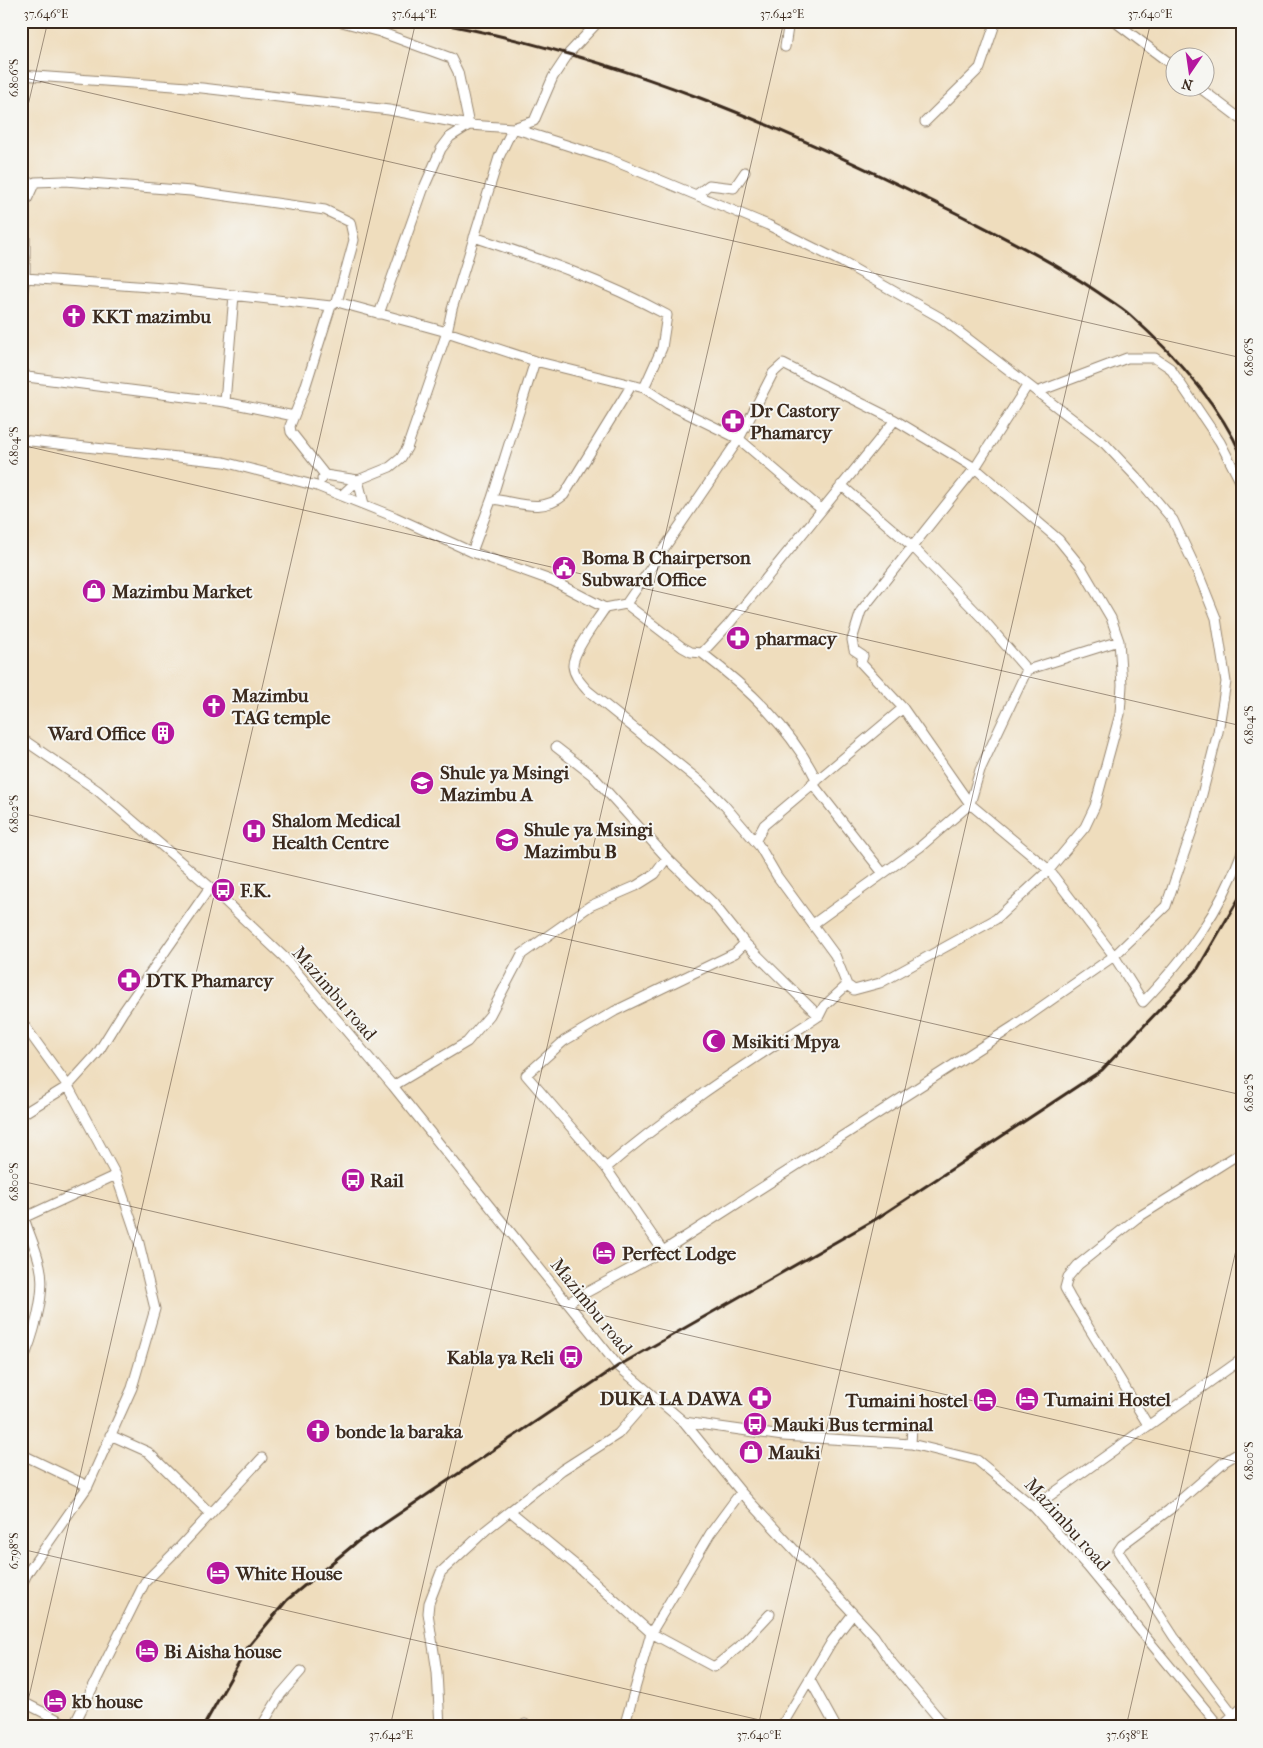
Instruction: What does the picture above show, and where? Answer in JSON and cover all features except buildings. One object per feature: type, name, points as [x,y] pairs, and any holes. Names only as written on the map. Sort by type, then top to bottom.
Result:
[{"type":"street","points":[[338,21],[380,32],[451,58],[458,72],[469,125]]},
{"type":"street","points":[[342,495],[358,480],[390,467],[407,448],[447,332],[499,157],[514,128],[534,121],[553,77],[569,53],[599,21]]},
{"type":"street","points":[[785,48],[789,21]]},
{"type":"street","points":[[925,122],[980,68],[996,21]]},
{"type":"street","points":[[1114,21],[1166,60]]},
{"type":"street","points":[[21,74],[202,88],[390,110],[469,125],[514,128],[607,158],[768,225],[842,262],[941,318],[1027,386],[1038,392],[1105,444],[1140,480],[1173,520],[1216,618],[1226,682],[1218,732],[1195,822],[1166,906],[1114,956],[1014,1026],[663,1251],[569,1302]]},
{"type":"street","points":[[1213,98],[1242,120]]},
{"type":"street","points":[[380,314],[423,190],[441,149],[450,137],[469,125]]},
{"type":"street","points":[[696,195],[709,185],[734,188],[745,172]]},
{"type":"street","points":[[21,300],[25,278],[23,204],[35,182],[65,181],[191,191],[325,210],[350,222],[354,240],[334,304],[290,426],[291,432],[325,475],[358,480]]},
{"type":"street","points":[[474,237],[564,266],[622,290],[667,314],[662,348],[644,388]]},
{"type":"street","points":[[25,278],[334,304],[447,332],[535,361],[644,388],[668,404],[739,439],[821,509]]},
{"type":"street","points":[[225,402],[234,295]]},
{"type":"street","points":[[1038,392],[1127,358],[1155,358],[1170,368],[1220,442],[1242,485]]},
{"type":"street","points":[[472,552],[492,499],[535,361]]},
{"type":"street","points":[[21,440],[224,462],[317,486],[364,504],[472,552],[553,581],[605,608],[626,604],[739,439],[773,373],[783,364],[895,420],[975,468],[1059,540],[1081,566],[1111,618],[1119,641],[1122,700],[1095,806],[1085,827],[1049,870],[996,919],[880,983],[854,990],[847,985],[835,955],[777,876],[756,840],[761,829],[903,708]]},
{"type":"street","points":[[21,369],[27,377],[225,402],[294,416]]},
{"type":"street","points":[[492,499],[542,506],[556,502],[564,495],[631,386]]},
{"type":"street","points":[[1027,386],[975,468],[862,611],[852,640],[854,650],[863,656],[861,663],[903,708],[970,804],[1049,870],[1114,956],[1143,1002],[1170,974],[1207,926],[1232,879],[1242,852]]},
{"type":"street","points":[[702,653],[729,624],[895,420]]},
{"type":"street","points":[[317,486],[325,475]]},
{"type":"street","points":[[358,480],[364,504]]},
{"type":"street","points":[[841,485],[913,547],[982,618],[1027,670]]},
{"type":"street","points":[[626,604],[682,647],[691,652],[702,653],[726,672],[771,714],[806,758],[815,782],[882,872]]},
{"type":"street","points":[[605,608],[575,655],[573,667],[579,680],[588,690],[702,783],[760,847]]},
{"type":"street","points":[[812,924],[882,872],[888,871],[920,847],[970,804],[980,770],[1027,670],[1119,641]]},
{"type":"street","name":"Mazimbu road","points":[[21,738],[97,790],[210,887],[284,957],[393,1086],[569,1302],[618,1366],[684,1422],[783,1436],[911,1444],[977,1460],[1034,1507],[1087,1566],[1220,1727]]},
{"type":"street","points":[[556,747],[592,775],[666,858],[713,903],[745,943],[819,1016]]},
{"type":"street","points":[[393,1086],[467,1042],[490,1016],[522,954],[590,906],[636,886],[654,874],[666,858]]},
{"type":"street","points":[[21,1115],[68,1086],[97,1054],[123,1012],[210,887]]},
{"type":"street","points":[[663,1251],[606,1168],[526,1075],[564,1041],[615,1011],[735,953],[745,943]]},
{"type":"street","points":[[606,1168],[636,1142],[717,1082],[819,1016],[824,1006],[847,985]]},
{"type":"street","points":[[21,1021],[68,1086],[116,1175],[139,1243],[155,1309],[132,1388],[88,1486],[24,1571],[21,1586]]},
{"type":"street","points":[[1148,1426],[1065,1288],[1068,1277],[1078,1265],[1138,1218],[1242,1152]]},
{"type":"street","points":[[21,1365],[31,1342],[39,1304],[41,1268],[23,1219],[116,1175]]},
{"type":"street","points":[[1034,1507],[1242,1359]]},
{"type":"street","points":[[440,1727],[437,1672],[428,1613],[429,1603],[441,1572],[510,1511],[562,1470],[618,1434],[652,1395]]},
{"type":"street","points":[[684,1422],[741,1492],[874,1636],[892,1663],[946,1727]]},
{"type":"street","points":[[911,1444],[912,1426]]},
{"type":"street","points":[[110,1435],[148,1452],[210,1513]]},
{"type":"street","points":[[1233,1714],[1174,1637],[1118,1551],[1122,1545],[1169,1510],[1224,1462],[1242,1450]]},
{"type":"street","points":[[21,1454],[55,1468],[88,1486]]},
{"type":"street","points":[[21,1701],[72,1727],[144,1582],[262,1458]]},
{"type":"street","points":[[624,1727],[651,1633],[676,1594],[710,1534],[741,1492]]},
{"type":"street","points":[[510,1511],[578,1567],[651,1633],[714,1666],[739,1647],[770,1614]]},
{"type":"street","points":[[781,1727],[832,1641],[853,1614]]},
{"type":"street","points":[[261,1727],[281,1694],[301,1671]]},
{"type":"street","points":[[810,1680],[836,1727]]},
{"type":"street","points":[[1220,1727],[1242,1708]]},
{"type":"railway","points":[[426,21],[496,35],[565,53],[701,98],[767,125],[898,184],[1014,243],[1082,282],[1130,315],[1163,346],[1194,380],[1221,417],[1242,456]]},
{"type":"railway","points":[[203,1727],[248,1647],[287,1600],[357,1542],[618,1366],[876,1219],[1102,1070],[1197,970],[1242,893]]},
{"type":"place","name":"KKT mazimbu","points":[[74,316]]},
{"type":"place","name":"Dr Castory Phamarcy","points":[[733,421]]},
{"type":"place","name":"Boma B Chairperson Subward Office","points":[[564,568]]},
{"type":"place","name":"Mazimbu Market","points":[[94,591]]},
{"type":"place","name":"pharmacy","points":[[738,638]]},
{"type":"place","name":"Mazimbu TAG temple","points":[[214,706]]},
{"type":"place","name":"Ward Office","points":[[163,733]]},
{"type":"place","name":"Shule ya Msingi Mazimbu A","points":[[422,783]]},
{"type":"place","name":"Shalom Medical Health Centre","points":[[254,831]]},
{"type":"place","name":"Shule ya Msingi Mazimbu B","points":[[507,840]]},
{"type":"place","name":"F.K.","points":[[223,890]]},
{"type":"place","name":"DTK Phamarcy","points":[[129,980]]},
{"type":"place","name":"Msikiti Mpya","points":[[714,1041]]},
{"type":"place","name":"Rail","points":[[353,1180]]},
{"type":"place","name":"Perfect Lodge","points":[[604,1253]]},
{"type":"place","name":"Kabla ya Reli","points":[[571,1357]]},
{"type":"place","name":"DUKA LA DAWA","points":[[760,1398]]},
{"type":"place","name":"Tumaini Hostel","points":[[1027,1399]]},
{"type":"place","name":"Tumaini hostel","points":[[985,1400]]},
{"type":"place","name":"Mauki Bus terminal","points":[[755,1424]]},
{"type":"place","name":"bonde la baraka","points":[[318,1431]]},
{"type":"place","name":"Mauki","points":[[751,1452]]},
{"type":"place","name":"White House","points":[[218,1573]]},
{"type":"place","name":"Bi Aisha house","points":[[147,1651]]},
{"type":"place","name":"kb house","points":[[55,1701]]}]
